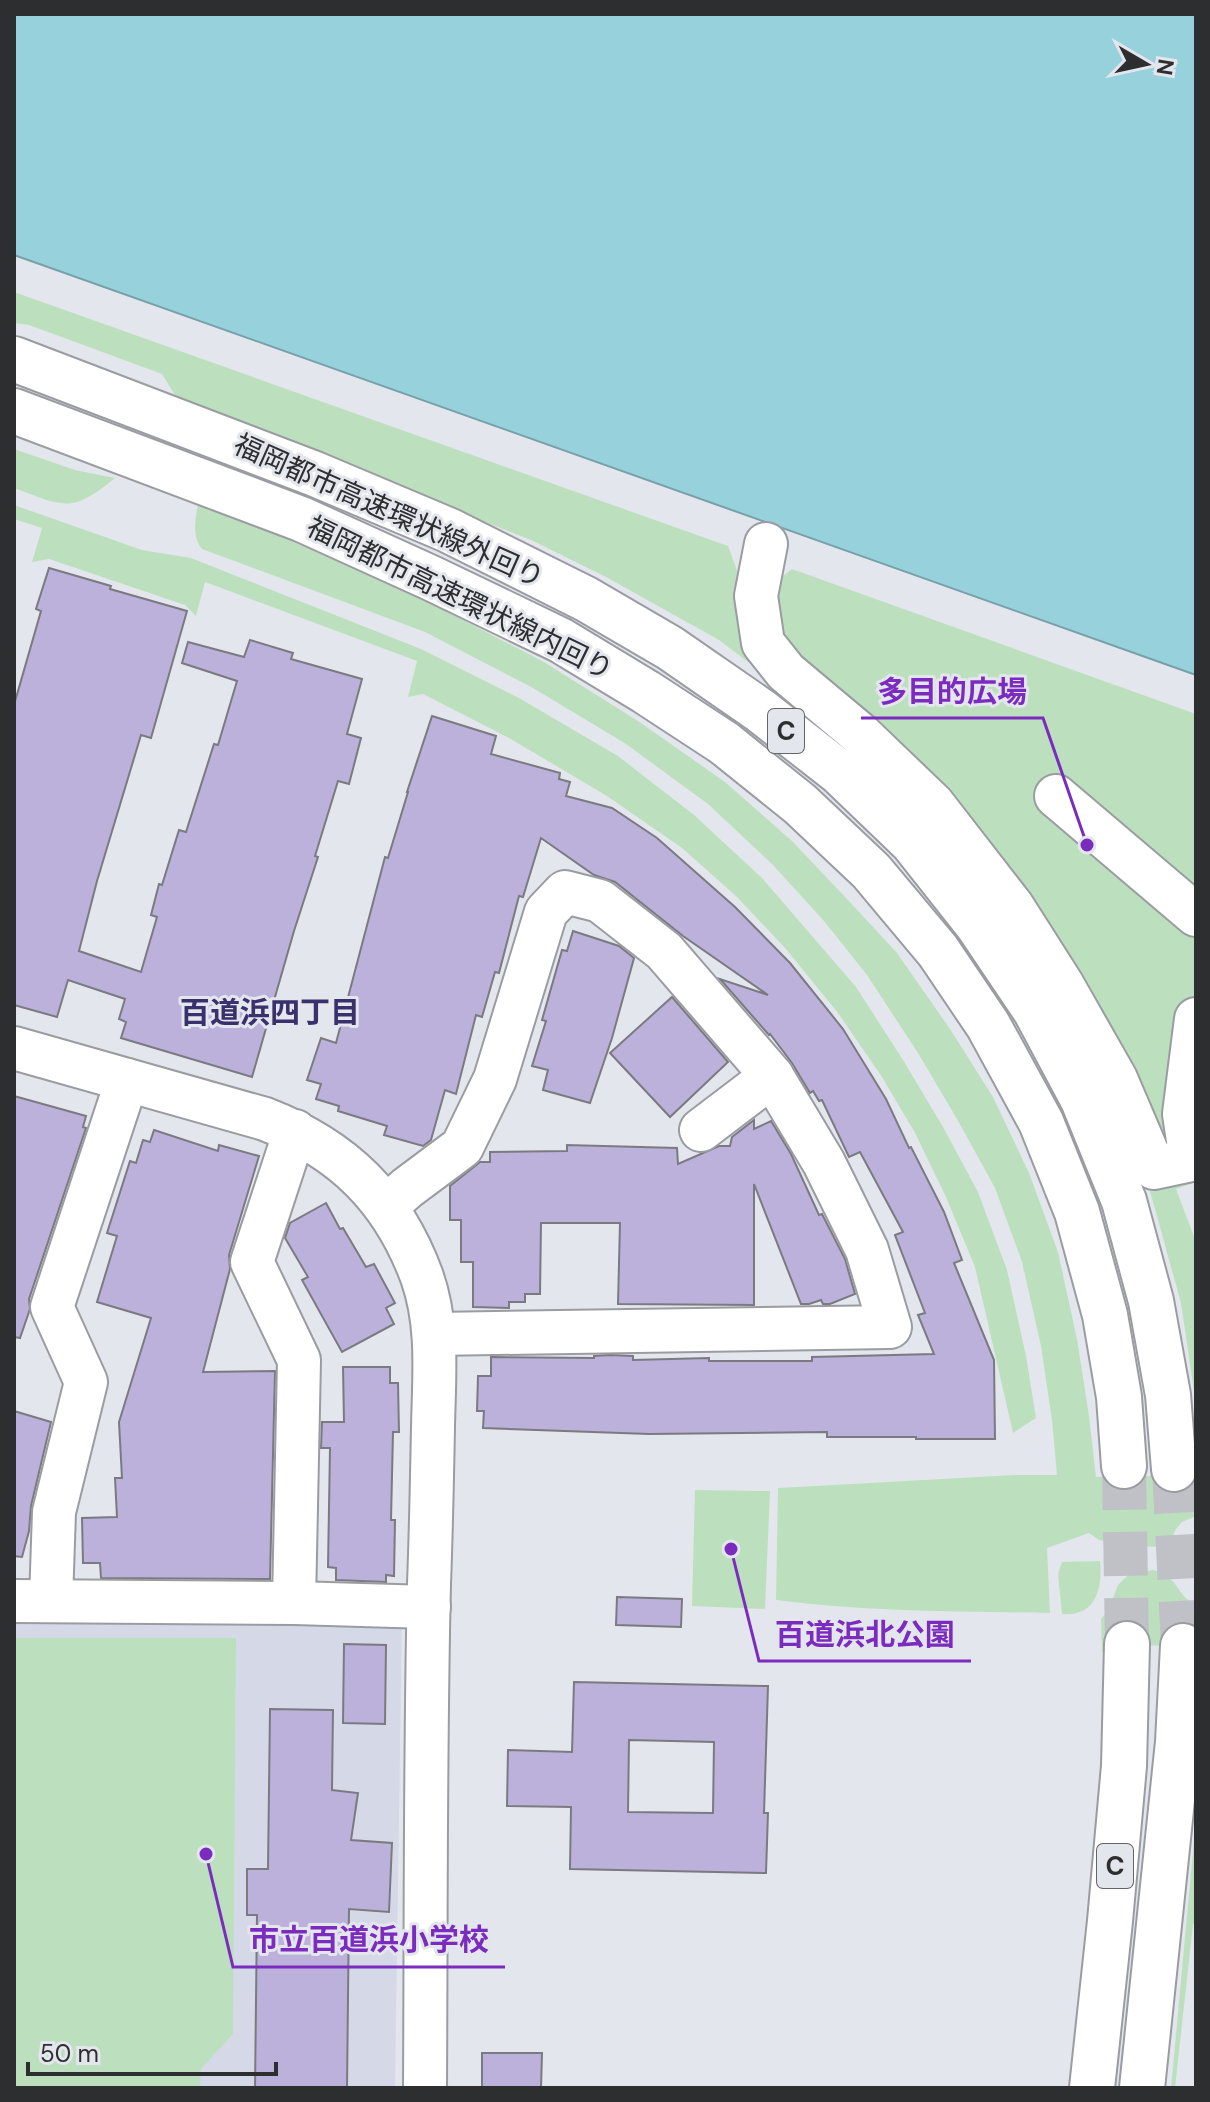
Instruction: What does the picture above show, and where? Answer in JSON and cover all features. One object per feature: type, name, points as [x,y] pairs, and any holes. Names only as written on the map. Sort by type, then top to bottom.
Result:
[{"type":"highway","name":"福岡都市高速環状線外回り","points":[[14,359],[315,474],[448,530],[572,592],[670,648],[761,711],[849,782],[913,843],[977,924],[1035,1010],[1083,1100],[1124,1201],[1151,1301],[1168,1395],[1174,1469]]},
{"type":"highway","name":"福岡都市高速環状線内回り","points":[[14,411],[301,519],[560,640],[724,743],[800,804],[871,871],[938,951],[988,1025],[1041,1122],[1077,1212],[1105,1315],[1119,1397],[1124,1466]]},
{"type":"highway","name":"C","points":[[1092,2088],[1124,1766],[1127,1644]]},
{"type":"highway","name":"C","points":[[1142,2088],[1178,1742],[1183,1646]]},
{"type":"street","points":[[766,544],[756,596],[763,643],[786,672],[860,734],[933,804],[1013,907],[1062,984],[1116,1079],[1154,1168],[1193,1160],[1184,1114],[1196,1019]]},
{"type":"street","points":[[1056,796],[1196,915]]},
{"type":"street","points":[[387,1206],[462,1147],[495,1079],[546,912],[565,892],[600,901],[664,951],[772,1076],[824,1163],[867,1250],[890,1327],[435,1334]]},
{"type":"street","points":[[14,1048],[265,1119],[295,1131],[326,1149],[364,1181],[387,1206],[409,1245],[423,1279],[435,1334],[425,2088]]},
{"type":"street","points":[[701,1130],[772,1076]]},
{"type":"street","points":[[127,1080],[52,1307],[86,1382],[33,1601],[429,1607]]},
{"type":"street","points":[[294,1603],[299,1360],[252,1262],[295,1131]]},
{"type":"shaded area","points":[[14,1617],[402,1620],[395,2088],[14,2088]]},
{"type":"green space","points":[[14,292],[728,546],[748,600],[853,742],[719,640],[606,577],[531,540],[178,400],[162,374],[29,325],[14,323]]},
{"type":"green space","points":[[14,449],[75,470],[115,478],[77,502],[45,500],[14,488]]},
{"type":"green space","points":[[198,504],[267,530],[434,605],[544,662],[638,721],[725,782],[792,841],[847,899],[897,953],[950,1029],[993,1097],[1029,1173],[1058,1252],[1077,1339],[1096,1477],[1196,1475],[1196,1516],[1182,1522],[1170,1542],[1161,1547],[1130,1546],[1099,1540],[1089,1533],[1047,1548],[1050,1613],[879,1609],[776,1600],[778,1488],[1057,1475],[1041,1346],[1022,1262],[995,1188],[918,1053],[867,975],[824,921],[772,864],[708,804],[626,744],[533,688],[425,632],[202,549],[196,534]]},
{"type":"green space","points":[[14,505],[142,550],[191,558],[421,649],[519,698],[618,756],[694,815],[762,878],[856,987],[943,1127],[978,1192],[1007,1270],[1036,1418],[1013,1433],[975,1267],[915,1133],[882,1077],[838,1013],[786,949],[736,896],[682,848],[607,796],[509,738],[423,694],[408,697],[417,661],[205,582],[196,616],[185,605],[49,559],[32,562],[42,528],[14,519]]},
{"type":"green space","points":[[792,569],[1196,714],[1196,1122],[1151,1140],[782,648],[773,584]]},
{"type":"green space","points":[[1196,1175],[1196,1182],[1176,1189],[1196,1242],[1196,1405],[1181,1303],[1150,1191]]},
{"type":"green space","points":[[695,1490],[770,1491],[765,1609],[692,1606]]},
{"type":"green space","points":[[1100,1561],[1098,1591],[1089,1606],[1073,1614],[1062,1614],[1058,1574],[1062,1562]]},
{"type":"green space","points":[[1153,1570],[1169,1577],[1196,1605],[1196,1646],[1107,1645],[1102,1653],[1101,1619],[1109,1609],[1118,1585],[1127,1576]]},
{"type":"green space","points":[[14,1638],[236,1638],[233,2034],[201,2069],[200,2088],[14,2088]]},
{"type":"green space","points":[[1196,1819],[1196,1923],[1193,1924],[1175,2088],[1171,2088]]},
{"type":"water","points":[[14,14],[1196,14],[1196,675],[14,255]]},
{"type":"building","points":[[49,568],[187,611],[151,738],[141,735],[79,951],[141,972],[157,917],[151,915],[159,884],[162,885],[179,830],[186,832],[214,744],[218,745],[237,681],[182,663],[188,642],[244,657],[250,640],[293,653],[291,659],[362,679],[347,734],[361,738],[349,784],[338,781],[252,1077],[121,1038],[126,1022],[119,1019],[125,999],[68,980],[57,1017],[14,1005],[14,705],[41,611],[36,609]]},
{"type":"building","points":[[432,716],[496,736],[491,754],[560,773],[559,779],[570,782],[566,796],[612,808],[657,838],[735,907],[790,963],[843,1029],[911,1147],[944,1212],[962,1260],[954,1263],[994,1360],[995,1439],[827,1437],[827,1432],[649,1434],[483,1428],[484,1411],[477,1411],[478,1376],[491,1376],[491,1357],[594,1358],[610,1355],[633,1356],[633,1360],[709,1358],[709,1361],[812,1361],[812,1357],[934,1354],[918,1315],[925,1313],[895,1235],[903,1232],[860,1152],[849,1157],[822,1100],[819,1101],[813,1091],[810,1093],[770,1034],[720,979],[768,995],[683,936],[615,882],[594,875],[541,838],[523,897],[519,896],[499,973],[495,972],[482,1017],[476,1015],[456,1094],[445,1090],[431,1140],[423,1146],[384,1135],[387,1126],[338,1111],[339,1106],[316,1099],[321,1084],[307,1080],[321,1038],[336,1043],[385,857],[388,858]]},
{"type":"building","points":[[573,931],[619,946],[634,958],[590,1103],[543,1090],[548,1070],[532,1066],[562,950],[567,951]]},
{"type":"building","points":[[672,997],[728,1062],[670,1117],[610,1053]]},
{"type":"building","points":[[14,1096],[86,1116],[83,1127],[86,1128],[29,1299],[30,1309],[20,1338],[14,1337]]},
{"type":"building","points":[[754,1120],[754,1129],[771,1121],[791,1154],[819,1215],[822,1214],[845,1259],[855,1294],[830,1304],[823,1304],[821,1300],[801,1304],[754,1184],[754,1305],[618,1304],[620,1223],[541,1223],[540,1294],[525,1294],[525,1302],[509,1302],[509,1308],[473,1307],[473,1262],[461,1262],[461,1220],[450,1220],[450,1186],[480,1162],[490,1162],[490,1152],[567,1151],[567,1145],[677,1148],[678,1164],[719,1146],[730,1146],[732,1137]]},
{"type":"building","points":[[154,1130],[218,1151],[219,1145],[259,1156],[229,1255],[230,1269],[203,1372],[275,1371],[270,1579],[101,1578],[100,1563],[83,1563],[82,1518],[117,1517],[115,1478],[122,1478],[119,1422],[151,1318],[97,1302],[117,1236],[107,1233],[130,1161],[136,1163],[143,1140],[150,1142]]},
{"type":"building","points":[[326,1203],[366,1267],[374,1264],[395,1303],[386,1308],[394,1324],[342,1352],[302,1280],[308,1277],[285,1238],[290,1223]]},
{"type":"building","points":[[343,1367],[390,1367],[390,1383],[398,1383],[399,1432],[393,1432],[391,1520],[395,1520],[394,1576],[386,1575],[386,1582],[336,1580],[336,1568],[328,1567],[330,1448],[321,1448],[322,1422],[344,1422]]},
{"type":"building","points":[[14,1411],[51,1422],[22,1557],[14,1556]]},
{"type":"building","points":[[617,1597],[682,1599],[681,1627],[616,1625]]},
{"type":"building","points":[[344,1644],[386,1645],[385,1724],[343,1723]]},
{"type":"building","points":[[574,1682],[768,1686],[764,1813],[768,1813],[766,1873],[570,1869],[571,1807],[507,1806],[508,1750],[572,1752]],"holes":[[[629,1740],[714,1742],[713,1813],[628,1812]]]},
{"type":"building","points":[[270,1709],[333,1710],[332,1790],[358,1793],[351,1840],[392,1843],[389,1912],[349,1909],[347,2088],[255,2088],[257,1915],[247,1915],[247,1869],[268,1869]]},
{"type":"building","points":[[482,2053],[542,2053],[541,2088],[482,2088]]},
{"type":"tunnel","points":[[1124,1466],[1127,1644]]},
{"type":"tunnel","points":[[1174,1469],[1183,1646]]},
{"type":"place","name":"多目的広場","points":[[1087,845]]},
{"type":"place","name":"百道浜北公園","points":[[731,1549]]},
{"type":"place","name":"市立百道浜小学校","points":[[206,1854]]},
{"type":"district","name":"百道浜四丁目","points":[[270,1012]]}]
